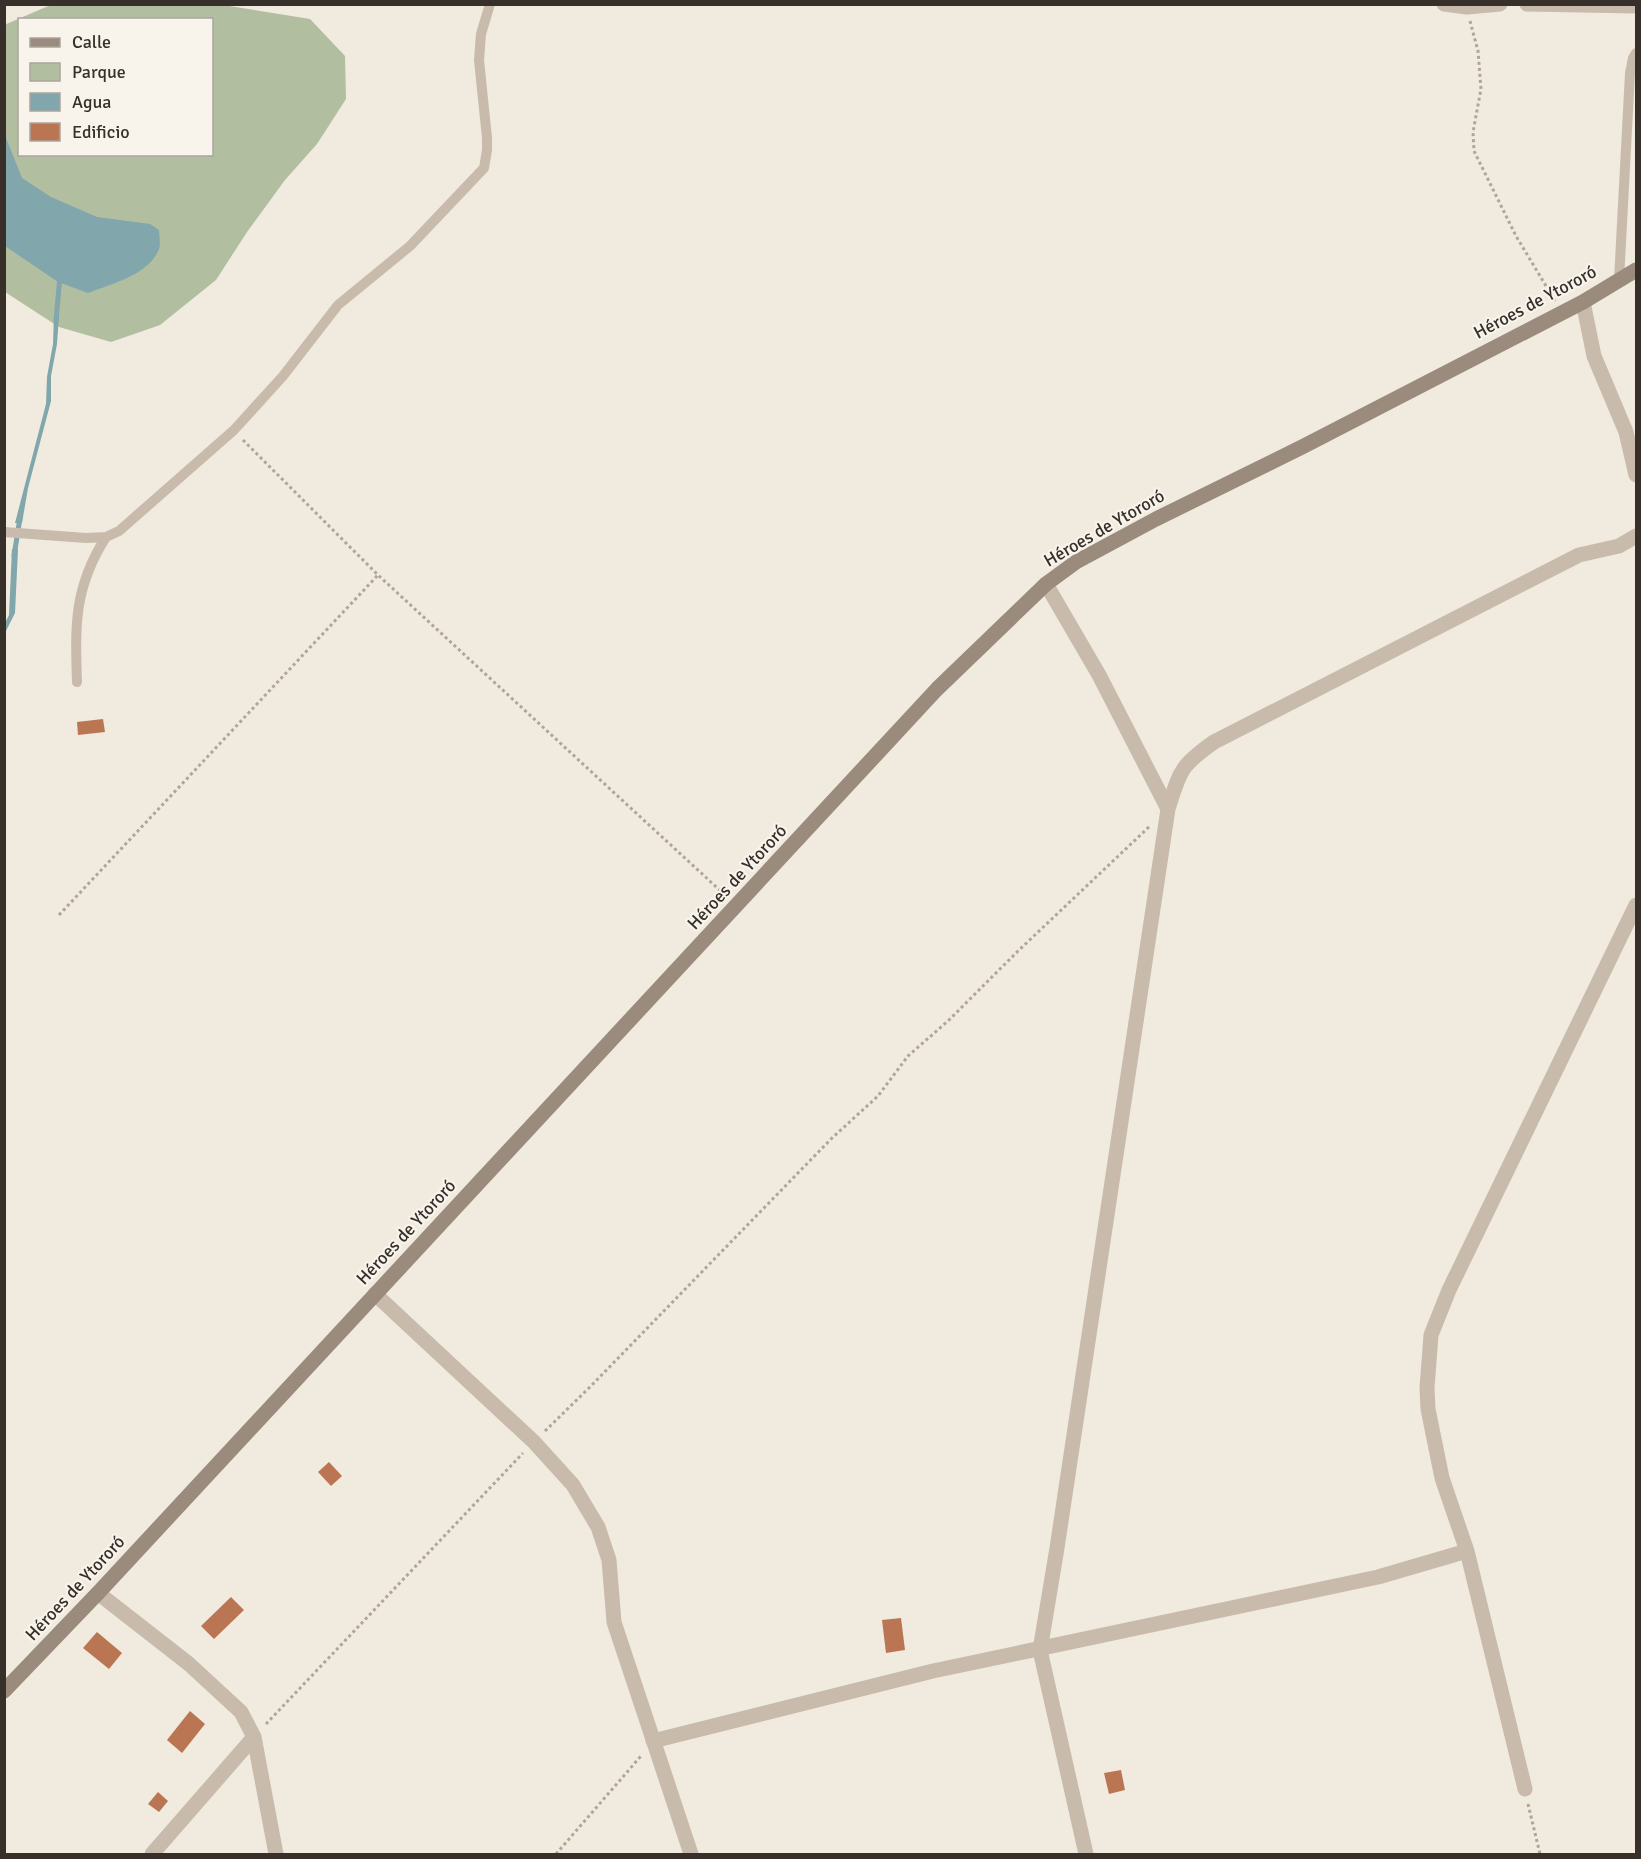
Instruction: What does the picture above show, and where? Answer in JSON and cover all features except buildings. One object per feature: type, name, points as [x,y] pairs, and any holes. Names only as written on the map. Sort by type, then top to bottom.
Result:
[{"type":"main road","name":"Héroes de Ytororó","points":[[4,1691],[98,1593],[937,689],[1046,584],[1076,562],[1156,519],[1304,446],[1583,302],[1636,270]]},
{"type":"street","points":[[1444,4],[1467,7],[1500,4]]},
{"type":"street","points":[[1527,4],[1636,6]]},
{"type":"street","points":[[1583,302],[1594,356],[1626,432],[1636,475]]},
{"type":"street","points":[[1086,1854],[1040,1650],[1168,809],[1180,773],[1192,758],[1214,742],[1579,555],[1619,546],[1636,536]]},
{"type":"street","points":[[1046,584],[1100,675],[1168,809]]},
{"type":"street","points":[[1525,1789],[1467,1551],[1442,1478],[1428,1409],[1427,1388],[1431,1335],[1449,1290],[1636,904]]},
{"type":"street","points":[[375,1294],[534,1442],[573,1485],[598,1527],[609,1560],[614,1622],[691,1854]]},
{"type":"street","points":[[653,1741],[933,1671],[1378,1577],[1467,1551]]},
{"type":"street","points":[[98,1593],[189,1664],[241,1712],[254,1737],[276,1854]]},
{"type":"street","points":[[152,1854],[254,1737]]},
{"type":"lane","points":[[6,532],[86,538],[106,537],[119,531],[234,430],[283,376],[338,305],[410,246],[484,168],[487,150],[479,60],[482,34],[490,4]]},
{"type":"lane","points":[[1619,280],[1629,72],[1636,53]]},
{"type":"lane","points":[[77,682],[75,629],[81,591],[95,555],[106,537]]},
{"type":"path","points":[[1467,7],[1478,51],[1481,89],[1473,132],[1474,151],[1515,237],[1561,312]]},
{"type":"path","points":[[234,430],[378,575],[736,906]]},
{"type":"path","points":[[59,915],[378,575]]},
{"type":"path","points":[[254,1737],[534,1442],[831,1139],[878,1096],[908,1056],[949,1020],[1018,951],[1168,809]]},
{"type":"path","points":[[556,1854],[653,1741]]},
{"type":"path","points":[[1525,1789],[1540,1854]]},
{"type":"green space","points":[[53,4],[223,5],[310,19],[345,56],[346,99],[317,144],[285,180],[216,280],[160,325],[111,342],[59,327],[5,292],[4,25],[18,19],[18,156],[213,156],[213,18],[20,18]]},
{"type":"water","points":[[4,133],[22,178],[51,197],[97,217],[150,224],[159,230],[160,247],[147,266],[118,282],[88,293],[58,282],[5,246]]},
{"type":"water","points":[[54,314],[59,316],[51,376],[51,401],[28,488],[22,523],[15,523],[46,404]]},
{"type":"water","points":[[12,549],[18,549],[15,613],[5,633],[5,623],[9,615]]},
{"type":"waterway","points":[[56,321],[60,276]]},
{"type":"waterway","points":[[14,556],[20,518]]}]
